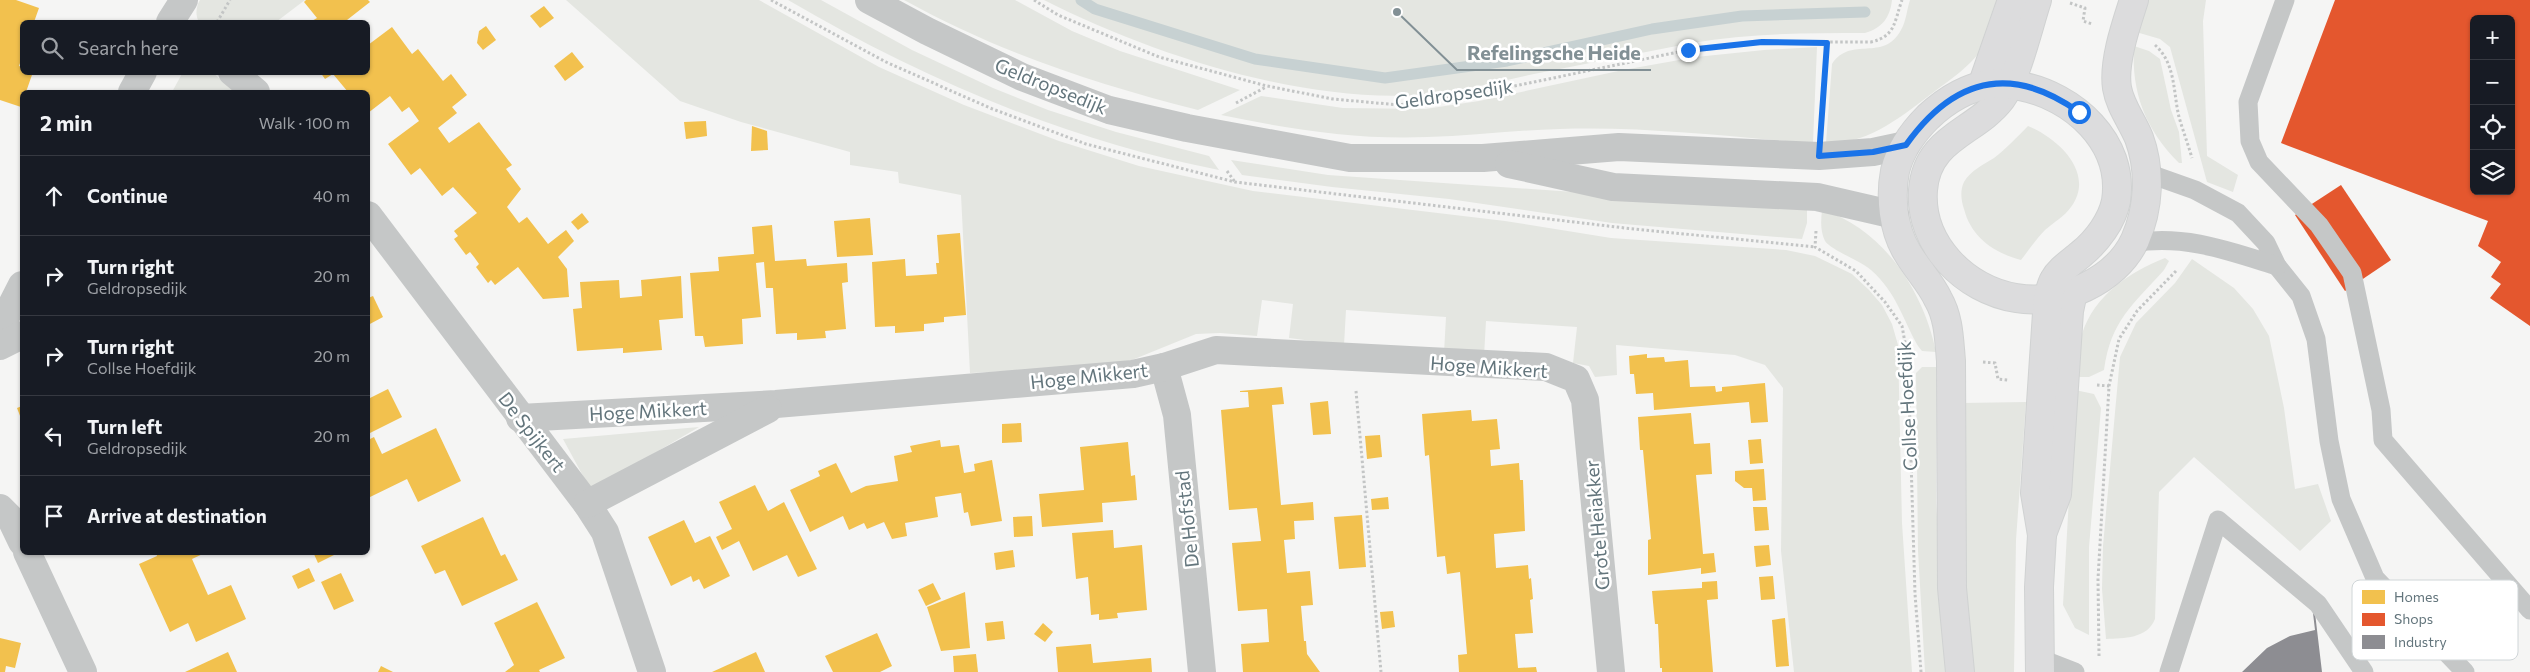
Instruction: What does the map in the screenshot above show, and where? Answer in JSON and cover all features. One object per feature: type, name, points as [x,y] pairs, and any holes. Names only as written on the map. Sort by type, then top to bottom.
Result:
[{"type":"main road","points":[[1982,86],[2012,0]]},
{"type":"main road","points":[[2037,0],[2009,84],[2002,98],[1977,122],[1958,132],[1940,148],[1929,166],[1923,188],[1923,206],[1928,226],[1944,256],[1962,274],[1979,285],[2017,298],[2060,295],[2101,279],[2115,267],[2133,243],[2142,224],[2146,201],[2147,174],[2138,137],[2117,87],[2123,35],[2134,0]]},
{"type":"main road","points":[[1960,672],[1952,588],[1951,361],[1948,324],[1938,298],[1906,250],[1899,235],[1895,214],[1895,172],[1906,145],[1935,110],[1953,96],[1972,88],[1992,83],[2009,84],[2051,94],[2079,112],[2094,127],[2113,163],[2117,186],[2116,203],[2109,220],[2098,237],[2065,267],[2054,280],[2060,295],[2035,494],[2042,535],[2039,587],[2039,665]]},
{"type":"main road","points":[[2113,163],[2147,174]]},
{"type":"main road","points":[[1895,214],[1928,226]]},
{"type":"street","name":"Geldropsedijk","points":[[869,0],[927,32],[1022,77],[1109,110],[1187,128],[1350,158],[1483,158],[1619,147],[1819,156],[1873,152],[1906,145]]},
{"type":"street","points":[[133,90],[141,75]]},
{"type":"street","points":[[236,75],[254,90]]},
{"type":"street","name":"Geldropsedijk","points":[[1483,158],[1613,187],[1817,198],[1895,214]]},
{"type":"street","name":"De Spijkert","points":[[370,218],[587,504],[605,532],[652,672]]},
{"type":"street","points":[[0,328],[20,289]]},
{"type":"street","points":[[0,346],[20,336]]},
{"type":"street","name":"Hoge Mikkert","points":[[520,418],[776,404],[1133,374],[1164,367],[1216,350],[1546,367],[1576,379]]},
{"type":"street","name":"De Hofstad","points":[[1164,367],[1177,415],[1202,672]]},
{"type":"street","name":"Grote Heiakker","points":[[1576,379],[1585,400],[1611,672]]},
{"type":"street","name":"Hoge Mikkert","points":[[587,504],[776,404]]},
{"type":"street","points":[[0,508],[11,519],[20,538]]},
{"type":"street","points":[[28,555],[83,672]]},
{"type":"lane","points":[[2285,0],[2248,102],[2250,141],[2259,162],[2318,225],[2352,273],[2381,410],[2383,440],[2504,580]]},
{"type":"lane","points":[[2147,174],[2195,190],[2238,213],[2266,243],[2277,266],[2301,296],[2316,340],[2329,441],[2341,498],[2376,580]]},
{"type":"lane","points":[[2133,243],[2156,239],[2186,240],[2221,248],[2277,266]]},
{"type":"lane","points":[[2169,672],[2218,520],[2318,604],[2352,654]]},
{"type":"lane","points":[[2518,596],[2530,610]]},
{"type":"lane","points":[[2356,660],[2364,672]]},
{"type":"lane","points":[[2453,660],[2465,672]]},
{"type":"lane","points":[[2039,665],[2075,672]]},
{"type":"path","points":[[218,20],[230,0]]},
{"type":"path","name":"Geldropsedijk","points":[[1034,0],[1058,15],[1159,57],[1267,86],[1333,99],[1399,105],[1481,93],[1688,50],[1762,42],[1827,43]]},
{"type":"path","points":[[1819,156],[1827,43],[1871,42],[1883,39],[1891,33],[1902,0]]},
{"type":"path","points":[[2068,3],[2086,8],[2083,21],[2155,45],[2164,54],[2171,67],[2179,117],[2196,169],[2195,190]]},
{"type":"path","points":[[1235,182],[1625,228],[1815,247],[1817,198]]},
{"type":"path","points":[[2099,663],[2098,579],[2109,386],[2119,339],[2137,311],[2180,266],[2186,240]]},
{"type":"path","name":"Collse Hoefdijk","points":[[1815,247],[1856,271],[1885,302],[1902,326],[1908,359],[1915,594],[1921,672]]},
{"type":"path","points":[[1353,358],[1382,672]]},
{"type":"shaded area","points":[[200,0],[305,0],[279,20],[198,20],[198,5]]},
{"type":"shaded area","points":[[566,0],[759,0],[879,67],[964,105],[1059,141],[1139,166],[1253,191],[1505,221],[1611,238],[1786,250],[1815,256],[1852,274],[1882,305],[1892,324],[1898,345],[1902,523],[1912,672],[1794,672],[1781,551],[1783,388],[1765,365],[1735,355],[1616,345],[1617,375],[1595,377],[1589,366],[1573,363],[1577,327],[1486,321],[1484,356],[1444,353],[1446,317],[1346,310],[1344,345],[1289,338],[1293,304],[1262,300],[1257,336],[1220,333],[1196,334],[1132,360],[1101,366],[970,373],[961,195],[899,183],[898,172],[850,165],[850,152],[741,122],[680,101]]},
{"type":"shaded area","points":[[788,0],[821,0],[912,50],[993,88],[1048,110],[1116,132],[1209,156],[1219,170],[1162,158],[1106,142],[996,103],[890,55],[838,29]]},
{"type":"shaded area","points":[[904,0],[1015,0],[1072,31],[1120,51],[1240,90],[1198,110],[1160,100],[1084,77],[1011,51],[939,19]]},
{"type":"shaded area","points":[[1044,0],[1892,0],[1884,21],[1876,28],[1865,33],[1779,34],[1735,37],[1692,43],[1447,92],[1417,95],[1371,95],[1323,91],[1274,82],[1177,56],[1131,39]]},
{"type":"shaded area","points":[[1910,0],[1999,0],[1984,45],[1971,62],[1960,72],[1911,110],[1885,127],[1857,139],[1826,143],[1832,64],[1848,51],[1876,48],[1894,40],[1903,27]]},
{"type":"shaded area","points":[[2145,0],[2206,0],[2203,21],[2207,156],[2238,175],[2233,192],[2207,182],[2170,47],[2160,39],[2136,32]]},
{"type":"shaded area","points":[[2134,46],[2149,51],[2160,59],[2171,110],[2179,132],[2182,163],[2179,163],[2167,150],[2149,124],[2143,110],[2135,79]]},
{"type":"shaded area","points":[[1817,47],[1813,143],[1591,128],[1444,136],[1375,137],[1298,129],[1221,115],[1261,96],[1343,108],[1425,109],[1479,101],[1623,70],[1696,57]]},
{"type":"shaded area","points":[[181,75],[215,75],[233,90],[173,90]]},
{"type":"shaded area","points":[[2028,126],[2051,139],[2061,148],[2070,158],[2079,182],[2078,194],[2071,207],[2042,233],[2021,260],[1993,248],[1978,236],[1967,219],[1961,192],[1964,182],[1970,174],[1994,158]]},
{"type":"shaded area","points":[[1231,160],[1328,175],[1807,208],[1807,223],[1802,239],[1612,223],[1449,199],[1332,187],[1242,175]]},
{"type":"shaded area","points":[[1822,210],[1844,219],[1864,231],[1882,247],[1897,265],[1911,285],[1922,307],[1936,352],[1922,351],[1918,346],[1893,297],[1871,270],[1825,241],[1821,222]]},
{"type":"shaded area","points":[[2165,258],[2169,261],[2164,270],[2133,304],[2118,326],[2107,353],[2104,370],[2089,377],[2076,377],[2080,339],[2095,308],[2114,287],[2126,278]]},
{"type":"shaded area","points":[[2192,259],[2234,288],[2253,309],[2269,336],[2284,408],[2295,489],[2318,484],[2331,521],[2300,551],[2194,457],[2159,492],[2155,619],[2151,626],[2141,634],[2127,638],[2106,639],[2102,589],[2103,546],[2120,357],[2136,323],[2175,283]]},
{"type":"shaded area","points":[[1922,367],[1937,367],[1936,502],[1948,672],[1925,672],[1918,551],[1916,373]]},
{"type":"shaded area","points":[[2075,390],[2094,394],[2101,408],[2089,547],[2089,635],[2075,628],[2063,605]]},
{"type":"shaded area","points":[[2026,402],[2016,540],[2014,672],[1970,672],[1962,523],[1962,403]]},
{"type":"shaded area","points":[[699,427],[600,485],[589,487],[563,439]]},
{"type":"building: Homes","points":[[0,0],[16,0],[39,8],[35,20],[20,20],[20,75],[32,75],[27,90],[20,90],[20,107],[0,100]]},
{"type":"building: Homes","points":[[306,0],[368,0],[370,2],[347,20],[314,20],[317,18],[304,2]]},
{"type":"building: Homes","points":[[544,6],[554,18],[540,28],[530,16]]},
{"type":"building: Homes","points":[[486,26],[496,40],[483,50],[477,43],[479,31]]},
{"type":"building: Homes","points":[[392,27],[412,54],[418,49],[443,81],[451,74],[467,95],[452,107],[457,113],[438,128],[449,143],[479,122],[512,165],[506,169],[521,189],[507,207],[519,223],[527,217],[548,244],[566,230],[574,241],[558,257],[567,269],[569,297],[543,299],[518,267],[495,285],[491,280],[488,283],[476,267],[479,264],[474,257],[470,252],[466,255],[454,239],[458,236],[454,231],[477,213],[453,187],[442,196],[420,168],[411,175],[388,144],[419,121],[409,107],[402,112],[390,96],[370,111],[370,90],[346,90],[334,75],[370,75],[370,44]]},
{"type":"building: Homes","points":[[572,52],[584,67],[565,81],[554,66]]},
{"type":"building: Homes","points":[[322,75],[331,75],[325,79]]},
{"type":"building: Homes","points":[[706,121],[707,136],[686,139],[684,122]]},
{"type":"building: Homes","points":[[752,126],[767,131],[768,150],[751,151]]},
{"type":"building: Homes","points":[[582,213],[589,222],[578,230],[571,222]]},
{"type":"building: Homes","points":[[870,218],[873,255],[837,257],[834,221]]},
{"type":"building: Homes","points":[[772,225],[775,261],[806,259],[807,266],[847,263],[848,282],[842,283],[846,329],[825,331],[826,338],[797,340],[797,333],[776,334],[773,288],[766,288],[764,262],[756,263],[761,317],[742,319],[743,344],[705,347],[703,336],[695,336],[690,273],[719,271],[718,257],[754,254],[752,227]]},
{"type":"building: Homes","points":[[960,233],[966,315],[944,317],[944,322],[924,324],[924,331],[895,333],[895,326],[875,327],[872,262],[905,259],[906,276],[937,274],[936,263],[939,263],[937,235]]},
{"type":"building: Homes","points":[[681,276],[683,318],[659,320],[662,350],[623,353],[623,348],[577,351],[573,309],[582,308],[580,282],[619,280],[620,298],[642,296],[641,280]]},
{"type":"building: Homes","points":[[373,296],[383,317],[370,324],[370,297]]},
{"type":"building: Homes","points":[[1647,354],[1647,358],[1664,357],[1665,362],[1688,360],[1690,387],[1715,386],[1716,392],[1722,391],[1722,387],[1765,383],[1768,422],[1751,423],[1749,402],[1654,410],[1653,393],[1636,394],[1634,374],[1630,374],[1629,356]]},
{"type":"building: Homes","points":[[1282,387],[1284,404],[1272,405],[1281,505],[1313,502],[1314,520],[1294,521],[1295,539],[1284,540],[1287,573],[1310,571],[1313,605],[1301,606],[1304,641],[1306,641],[1307,654],[1320,672],[1243,672],[1241,644],[1269,642],[1267,609],[1238,611],[1232,543],[1261,541],[1257,508],[1229,510],[1221,410],[1249,407],[1248,392],[1240,391]]},
{"type":"building: Homes","points":[[388,389],[402,417],[370,433],[370,398]]},
{"type":"building: Homes","points":[[1328,401],[1331,434],[1313,435],[1310,403]]},
{"type":"building: Homes","points":[[1471,410],[1472,421],[1497,419],[1500,449],[1490,450],[1491,466],[1519,463],[1520,480],[1523,480],[1525,531],[1494,534],[1496,568],[1528,565],[1533,599],[1530,600],[1533,633],[1515,634],[1518,668],[1536,667],[1537,672],[1459,672],[1458,655],[1467,654],[1460,572],[1447,574],[1445,556],[1437,557],[1429,455],[1425,456],[1422,414]]},
{"type":"building: Homes","points":[[1691,413],[1694,444],[1710,443],[1712,474],[1696,475],[1703,554],[1714,553],[1716,572],[1701,574],[1701,568],[1648,575],[1648,540],[1651,539],[1643,450],[1640,450],[1638,417]]},
{"type":"building: Homes","points":[[1021,423],[1022,442],[1002,443],[1002,424]]},
{"type":"building: Homes","points":[[436,428],[461,481],[418,502],[407,479],[370,497],[370,439],[374,437],[382,454]]},
{"type":"building: Homes","points":[[1380,435],[1382,457],[1367,459],[1365,436]]},
{"type":"building: Homes","points":[[1761,439],[1763,463],[1750,464],[1748,440]]},
{"type":"building: Homes","points":[[940,440],[941,447],[959,445],[964,473],[975,471],[974,464],[992,460],[1002,521],[971,526],[968,512],[964,513],[961,493],[935,497],[938,517],[905,523],[907,536],[892,539],[884,522],[867,529],[864,523],[849,530],[843,516],[810,532],[790,490],[820,476],[818,471],[836,463],[851,493],[866,486],[898,481],[894,456],[912,452],[910,446]]},
{"type":"building: Homes","points":[[1128,442],[1131,476],[1135,475],[1137,500],[1102,503],[1103,522],[1042,527],[1039,494],[1084,490],[1080,447]]},
{"type":"building: Homes","points":[[1764,469],[1766,500],[1753,501],[1752,488],[1744,488],[1735,481],[1735,471]]},
{"type":"building: Homes","points":[[755,485],[768,511],[784,502],[817,569],[798,577],[787,555],[753,571],[739,541],[722,550],[716,537],[732,529],[719,502]]},
{"type":"building: Homes","points":[[1388,497],[1389,509],[1372,510],[1371,499]]},
{"type":"building: Homes","points":[[1753,507],[1767,507],[1769,530],[1755,531]]},
{"type":"building: Homes","points":[[1362,515],[1366,567],[1339,569],[1334,517]]},
{"type":"building: Homes","points":[[1032,516],[1033,536],[1014,537],[1013,517]]},
{"type":"building: Homes","points":[[483,517],[501,556],[505,554],[518,580],[462,606],[445,570],[435,574],[421,546]]},
{"type":"building: Homes","points":[[684,520],[695,543],[710,536],[730,576],[704,589],[699,579],[693,582],[691,576],[671,586],[648,537]]},
{"type":"building: Homes","points":[[1113,530],[1114,548],[1142,545],[1147,610],[1117,613],[1118,618],[1099,620],[1099,614],[1091,615],[1088,577],[1076,579],[1072,533]]},
{"type":"building: Homes","points":[[1769,545],[1771,565],[1756,567],[1754,546]]},
{"type":"building: Homes","points":[[1013,550],[1015,567],[996,570],[994,553]]},
{"type":"building: Homes","points":[[201,555],[192,559],[208,595],[231,585],[246,619],[196,642],[188,623],[170,632],[139,564],[157,556]]},
{"type":"building: Homes","points":[[314,555],[334,555],[318,563]]},
{"type":"building: Homes","points":[[309,568],[315,581],[298,589],[292,576]]},
{"type":"building: Homes","points":[[341,573],[354,601],[334,610],[321,582]]},
{"type":"building: Homes","points":[[1773,576],[1775,599],[1761,600],[1759,577]]},
{"type":"building: Homes","points":[[1717,581],[1718,599],[1707,600],[1713,672],[1662,672],[1662,668],[1660,668],[1658,624],[1655,624],[1652,591],[1702,588],[1702,582]]},
{"type":"building: Homes","points":[[933,583],[941,599],[926,606],[918,590]]},
{"type":"building: Homes","points":[[965,592],[970,648],[941,651],[927,607]]},
{"type":"building: Homes","points":[[537,602],[565,658],[539,670],[540,672],[505,672],[514,665],[494,623]]},
{"type":"building: Homes","points":[[1393,611],[1395,627],[1382,629],[1380,612]]},
{"type":"building: Homes","points":[[1785,618],[1789,666],[1776,667],[1772,620]]},
{"type":"building: Homes","points":[[1003,621],[1005,639],[987,641],[985,623]]},
{"type":"building: Homes","points":[[1043,623],[1053,632],[1045,642],[1034,634]]},
{"type":"building: Homes","points":[[877,633],[892,666],[880,672],[833,672],[825,656]]},
{"type":"building: Homes","points":[[0,638],[21,643],[15,668],[6,666],[5,672],[0,672]]},
{"type":"building: Homes","points":[[1091,644],[1093,663],[1151,658],[1152,672],[1058,672],[1056,647]]},
{"type":"building: Homes","points":[[228,652],[237,672],[185,672]]},
{"type":"building: Homes","points":[[756,652],[765,672],[712,672]]},
{"type":"building: Homes","points":[[976,654],[978,672],[954,672],[953,656]]},
{"type":"building: Homes","points":[[381,666],[393,672],[378,672]]},
{"type":"building: Shops","points":[[2335,0],[2530,0],[2530,326],[2490,298],[2501,284],[2491,277],[2501,262],[2478,246],[2488,221],[2281,143]]},
{"type":"building: Shops","points":[[2341,185],[2391,260],[2345,291],[2295,215]]},
{"type":"building: Industry","points":[[2313,613],[2315,613],[2322,672],[2242,672],[2267,648],[2290,636],[2315,630]]},
{"type":"waterway","points":[[1081,0],[1095,9],[1255,59],[1385,78],[1507,61],[1652,29],[1742,16],[1865,12]]},
{"type":"place","name":"Refelingsche Heide","points":[[1397,12]]},
{"type":"route","points":[[1688,50],[1762,42],[1827,43],[1819,156],[1873,152],[1906,145],[1935,110],[1953,96],[1972,88],[1992,83],[2009,84],[2051,94],[2079,112]]}]
